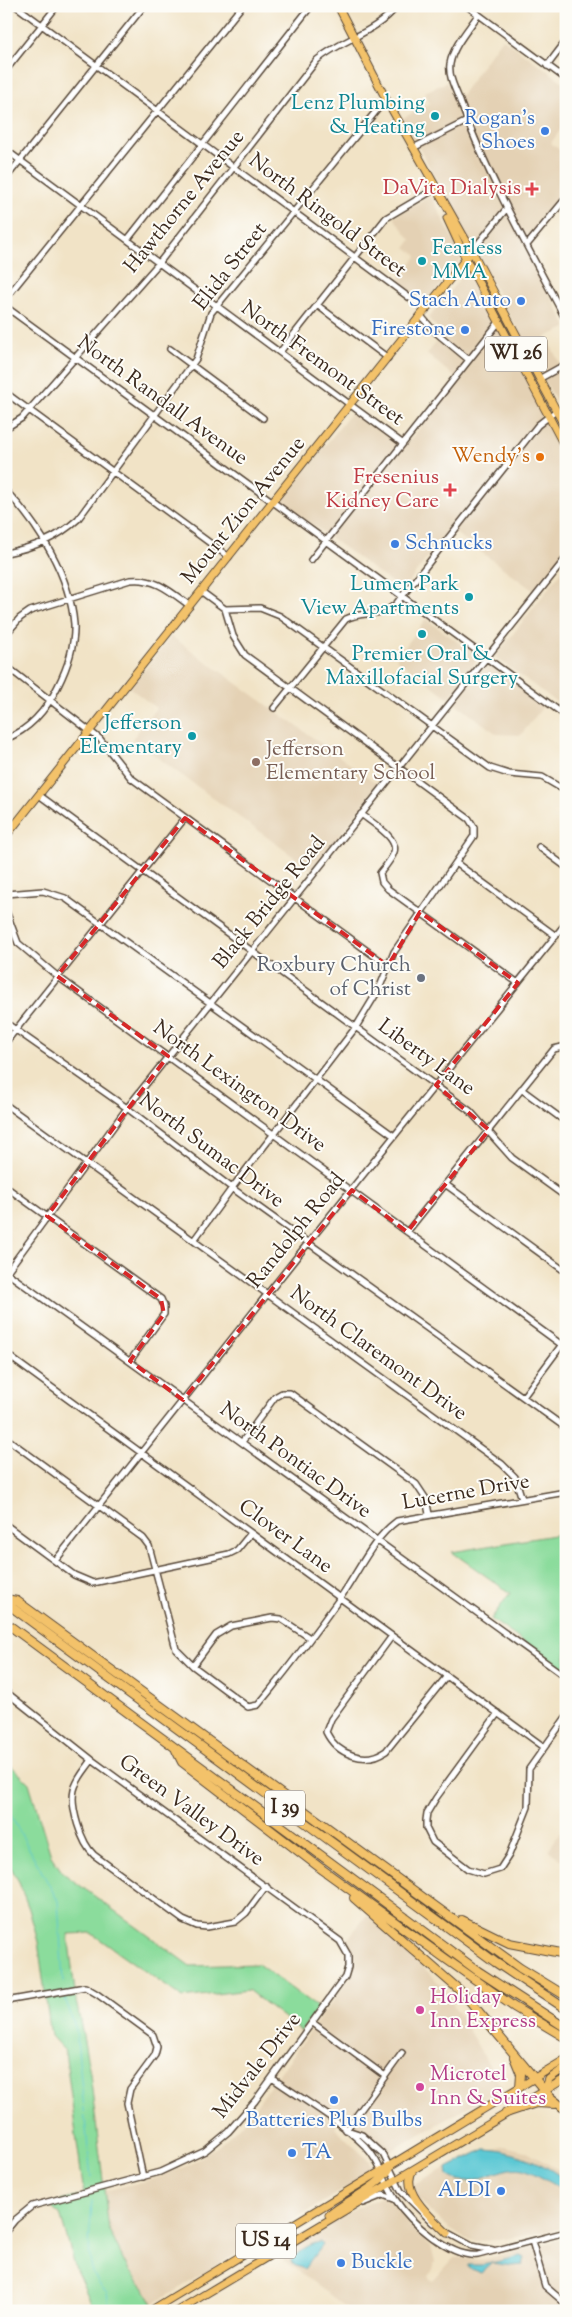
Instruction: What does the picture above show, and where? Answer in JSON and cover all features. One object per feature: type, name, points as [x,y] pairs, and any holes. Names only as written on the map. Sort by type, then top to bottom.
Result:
[{"type":"highway","points":[[6,1601],[17,1601],[520,1968],[566,1996]]},
{"type":"highway","name":"I 39","points":[[6,1601],[495,1962],[566,2009]]},
{"type":"highway","name":"I 39","points":[[6,1623],[478,1971],[529,2006],[566,2028]]},
{"type":"highway","points":[[174,1746],[182,1762],[323,1870],[491,1991],[566,2038]]},
{"type":"highway","points":[[323,1870],[464,1994],[544,2090],[566,2110]]},
{"type":"highway","points":[[405,1885],[413,1887],[466,1923],[495,1938],[525,1948],[566,1954]]},
{"type":"highway","points":[[508,2046],[521,2074],[520,2087]]},
{"type":"highway","points":[[506,2114],[523,2106],[543,2102],[552,2102],[566,2110]]},
{"type":"main road","name":"WI 26","points":[[338,6],[386,99],[435,189],[472,251],[566,429]]},
{"type":"main road","name":"WI 26","points":[[435,189],[466,260],[566,449]]},
{"type":"main road","name":"Mount Zion Avenue","points":[[6,836],[472,251]]},
{"type":"main road","points":[[524,370],[539,379]]},
{"type":"main road","name":"US 14","points":[[150,2311],[383,2174],[391,2166],[566,2059]]},
{"type":"main road","points":[[544,2090],[549,2079],[566,2068]]},
{"type":"main road","name":"US 14","points":[[177,2311],[566,2078]]},
{"type":"main road","points":[[415,2168],[409,2179],[414,2194],[447,2233]]},
{"type":"main road","points":[[317,2227],[341,2205],[383,2174]]},
{"type":"street","name":"North Ringold Street","points":[[16,6],[426,310]]},
{"type":"street","points":[[6,70],[57,6]]},
{"type":"street","points":[[6,178],[144,6]]},
{"type":"street","points":[[6,298],[242,6]]},
{"type":"street","points":[[128,239],[311,6]]},
{"type":"street","name":"Hawthorne Avenue","points":[[6,428],[18,422],[159,263],[317,60],[384,20],[396,6]]},
{"type":"street","points":[[466,6],[566,79]]},
{"type":"street","points":[[478,15],[458,45],[450,65],[450,76],[467,121],[507,208],[566,320]]},
{"type":"street","points":[[547,66],[566,41]]},
{"type":"street","name":"Elida Street","points":[[6,553],[45,543],[64,532],[78,518],[115,472],[196,359],[207,322],[216,307],[295,213],[386,99]]},
{"type":"street","points":[[413,148],[467,121]]},
{"type":"street","name":"North Fremont Street","points":[[6,150],[402,444]]},
{"type":"street","points":[[280,352],[389,215],[435,189]]},
{"type":"street","points":[[526,245],[565,202]]},
{"type":"street","name":"Mount Zion Avenue","points":[[472,251],[507,208]]},
{"type":"street","points":[[317,305],[388,358]]},
{"type":"street","name":"North Randall Avenue","points":[[6,307],[487,656],[566,716]]},
{"type":"street","points":[[421,316],[433,330],[469,360]]},
{"type":"street","points":[[311,560],[500,322]]},
{"type":"street","points":[[170,349],[264,418]]},
{"type":"street","points":[[539,379],[566,364]]},
{"type":"street","points":[[6,393],[229,557]]},
{"type":"street","points":[[274,708],[346,619],[358,614],[386,612],[402,596],[538,425],[548,415],[556,411]]},
{"type":"street","points":[[6,491],[29,518],[45,543],[69,598],[74,626],[70,660],[52,700],[35,720],[6,739]]},
{"type":"street","name":"Black Bridge Road","points":[[6,1272],[126,1108],[566,558]]},
{"type":"street","points":[[6,634],[20,618],[30,611],[142,578],[162,586],[190,606]]},
{"type":"street","points":[[194,1240],[356,1027],[379,989],[388,966],[420,912],[474,836],[474,827],[470,819],[245,655],[233,636],[225,610],[202,592]]},
{"type":"street","points":[[225,610],[260,608],[270,610],[324,646],[490,768],[509,774],[542,777],[566,791]]},
{"type":"street","points":[[6,666],[52,700],[108,746],[130,778],[388,966]]},
{"type":"street","name":"Liberty Lane","points":[[39,795],[436,1084],[470,1111],[489,1130],[512,1158],[566,1197]]},
{"type":"street","points":[[361,814],[391,839],[395,845],[394,852],[380,873],[382,882],[388,889],[518,983]]},
{"type":"street","points":[[6,818],[15,825]]},
{"type":"street","points":[[6,1042],[185,818]]},
{"type":"street","points":[[538,847],[566,867]]},
{"type":"street","points":[[456,863],[556,936]]},
{"type":"street","points":[[6,894],[43,891],[65,898],[394,1136]]},
{"type":"street","name":"North Lexington Drive","points":[[6,911],[18,943],[57,976],[563,1346]]},
{"type":"street","name":"Randolph Road","points":[[55,1561],[308,1242],[352,1190],[566,923]]},
{"type":"street","name":"North Sumac Drive","points":[[6,1023],[566,1428]]},
{"type":"street","points":[[407,1232],[554,1049],[564,1046]]},
{"type":"street","points":[[521,1089],[566,1122]]},
{"type":"street","name":"North Claremont Drive","points":[[6,1105],[510,1470],[515,1477],[522,1499]]},
{"type":"street","points":[[445,1184],[566,1272]]},
{"type":"street","points":[[6,1187],[161,1299],[164,1306],[164,1314],[130,1361]]},
{"type":"street","name":"North Pontiac Drive","points":[[6,1272],[566,1677]]},
{"type":"street","points":[[523,1397],[563,1346],[566,1338]]},
{"type":"street","name":"Clover Lane","points":[[6,1354],[544,1747]]},
{"type":"street","points":[[242,1442],[276,1397],[282,1393],[290,1393],[416,1484],[426,1499],[429,1514]]},
{"type":"street","points":[[6,1438],[144,1538],[149,1546],[156,1571],[172,1640],[182,1656],[193,1666],[216,1635],[231,1626],[272,1618],[281,1619],[310,1638]]},
{"type":"street","name":"Lucerne Drive","points":[[193,1666],[244,1704],[258,1705],[341,1597],[389,1527],[397,1521],[566,1492]]},
{"type":"street","points":[[6,1525],[83,1581],[93,1583],[229,1554],[237,1550],[251,1533]]},
{"type":"street","points":[[392,1636],[331,1719],[326,1732],[329,1738],[342,1749],[355,1757],[364,1759],[379,1756],[386,1751],[447,1676]]},
{"type":"street","name":"Green Valley Drive","points":[[6,1692],[92,1760],[340,1941],[346,1949],[348,1961]]},
{"type":"street","points":[[498,1713],[436,1798],[427,1813],[426,1820],[426,1828],[433,1842],[468,1869],[484,1874],[500,1869],[509,1855],[528,1807],[529,1769],[566,1717]]},
{"type":"street","points":[[92,1760],[79,1778],[74,1791],[84,1843],[94,1855],[183,1920],[202,1927],[236,1922],[244,1916],[266,1886]]},
{"type":"street","name":"Midvale Drive","points":[[6,2231],[32,2206],[47,2200],[144,2177],[191,2159],[216,2142],[234,2127],[313,2022],[345,1977],[348,1961]]},
{"type":"street","points":[[6,2001],[85,1987],[94,1991],[153,2035],[156,2043],[155,2055],[130,2089],[126,2103],[144,2177]]},
{"type":"street","points":[[313,2022],[385,2076]]},
{"type":"street","points":[[346,2130],[402,2053]]},
{"type":"street","points":[[272,2078],[346,2130],[368,2150],[383,2174],[412,2205],[447,2233],[472,2246],[494,2250]]},
{"type":"street","points":[[346,2130],[358,2132],[383,2154],[391,2166],[392,2182],[398,2203]]},
{"type":"street","points":[[338,2214],[383,2195],[390,2196],[430,2235],[457,2251],[472,2256],[566,2232]]},
{"type":"street","points":[[532,2241],[545,2286],[566,2304]]},
{"type":"highlighted area","points":[[185,818],[388,966],[420,912],[518,983],[436,1085],[489,1130],[407,1232],[352,1190],[183,1400],[130,1361],[164,1314],[161,1299],[47,1216],[168,1056],[57,976]]},
{"type":"shaded area","points":[[502,38],[566,84],[566,122],[551,143],[566,155],[566,190],[523,245],[566,325],[566,328],[546,337],[566,375],[566,420],[403,118],[430,104],[425,92],[447,82],[454,98],[462,94]]},
{"type":"shaded area","points":[[428,197],[432,197],[462,258],[425,304],[396,283],[417,256],[406,247],[411,240],[393,217]]},
{"type":"shaded area","points":[[466,271],[471,273],[566,453],[566,551],[534,591],[450,529],[404,588],[400,589],[281,501],[352,412],[404,448],[458,380],[427,354],[443,334],[428,318]]},
{"type":"shaded area","points":[[566,566],[566,709],[495,657]]},
{"type":"shaded area","points":[[426,619],[479,657],[449,698],[396,659]]},
{"type":"shaded area","name":"Jefferson Elementary School","points":[[171,636],[379,785],[312,870],[132,739],[156,708],[130,688]]},
{"type":"shaded area","points":[[487,664],[545,704],[521,735],[497,734],[455,703]]},
{"type":"shaded area","points":[[566,1825],[566,1863],[548,1850]]},
{"type":"shaded area","points":[[367,1915],[416,1959],[444,1989],[502,2087],[386,2154],[370,2139],[341,2120],[335,2128],[369,2161],[371,2169],[368,2175],[153,2304],[144,2287],[129,2271],[109,2230],[104,2191],[154,2179],[191,2164],[218,2146],[243,2123],[349,1979],[353,1959],[346,1941]]},
{"type":"shaded area","points":[[505,2146],[525,2151],[566,2174],[566,2228],[499,2240],[475,2241],[464,2238],[453,2231],[429,2211],[419,2199],[414,2185],[472,2154]]},
{"type":"shaded area","points":[[384,2196],[390,2198],[411,2228],[431,2246],[435,2263],[428,2277],[433,2281],[454,2258],[482,2260],[566,2238],[566,2311],[351,2311],[277,2255],[357,2208]]},
{"type":"green space","points":[[566,1533],[566,1672],[491,1619],[510,1593],[452,1552]]},
{"type":"green space","points":[[6,1761],[29,1783],[51,1856],[63,1873],[190,1966],[258,1964],[318,2008],[301,2031],[248,1990],[183,1998],[91,1933],[68,1934],[76,2000],[90,2073],[109,2230],[129,2271],[144,2287],[153,2304],[141,2311],[95,2311],[76,2270],[60,2214],[48,2204],[84,2195],[65,2051],[51,2036],[38,1942],[29,1909],[18,1880],[6,1859]]},
{"type":"water","points":[[485,2149],[506,2152],[538,2163],[558,2174],[566,2181],[566,2191],[523,2169],[504,2170],[475,2180],[466,2181],[457,2180],[448,2175],[447,2168]]},
{"type":"water","points":[[320,2242],[322,2245],[304,2269],[294,2265],[291,2260],[297,2254],[308,2246]]},
{"type":"water","points":[[521,2256],[525,2258],[523,2265],[512,2266],[492,2263],[481,2273],[468,2268],[468,2265],[483,2265]]},
{"type":"waterway","points":[[6,1807],[58,1901],[63,1982]]},
{"type":"waterway","points":[[65,1998],[76,2030],[91,2178]]},
{"type":"waterway","points":[[92,2201],[89,2250],[94,2273],[99,2284],[107,2292],[109,2311]]},
{"type":"place","name":"Lenz Plumbing & Heating","points":[[435,116]]},
{"type":"place","name":"Rogan's Shoes","points":[[545,131]]},
{"type":"place","name":"DaVita Dialysis","points":[[532,189]]},
{"type":"place","name":"Fearless MMA","points":[[422,261]]},
{"type":"place","name":"Stach Auto","points":[[521,301]]},
{"type":"place","name":"Firestone","points":[[465,330]]},
{"type":"place","name":"Wendy's","points":[[540,457]]},
{"type":"place","name":"Fresenius Kidney Care","points":[[450,490]]},
{"type":"place","name":"Schnucks","points":[[395,544]]},
{"type":"place","name":"Lumen Park View Apartments","points":[[469,597]]},
{"type":"place","name":"Premier Oral & Maxillofacial Surgery","points":[[422,634]]},
{"type":"place","name":"Jefferson Elementary","points":[[192,736]]},
{"type":"place","name":"Jefferson Elementary School","points":[[256,762]]},
{"type":"place","name":"Roxbury Church of Christ","points":[[421,978]]},
{"type":"place","name":"Holiday Inn Express","points":[[420,2010]]},
{"type":"place","name":"Microtel Inn & Suites","points":[[420,2087]]},
{"type":"place","name":"Batteries Plus Bulbs","points":[[334,2100]]},
{"type":"place","name":"TA","points":[[292,2153]]},
{"type":"place","name":"ALDI","points":[[501,2191]]},
{"type":"place","name":"Buckle","points":[[341,2263]]}]
